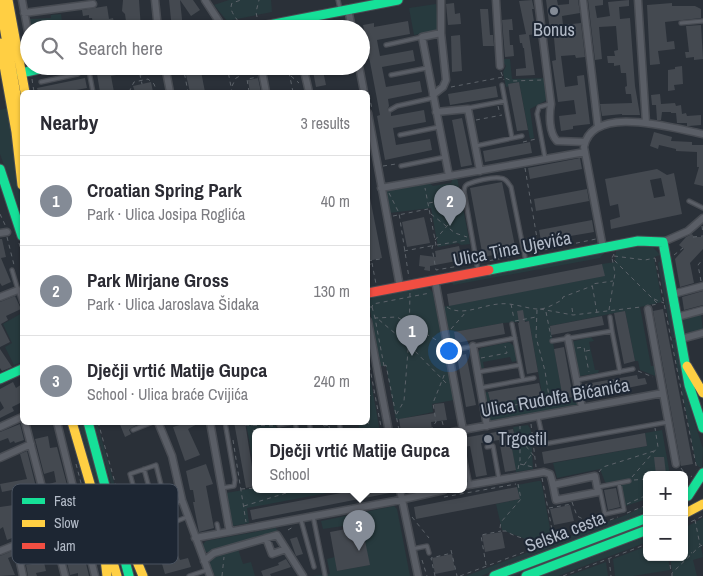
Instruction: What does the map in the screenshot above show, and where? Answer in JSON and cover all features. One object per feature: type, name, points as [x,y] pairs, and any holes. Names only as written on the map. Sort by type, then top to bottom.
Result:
[{"type":"main road","points":[[8,0],[20,67]]},
{"type":"main road","points":[[292,20],[398,0]]},
{"type":"main road","points":[[0,3],[20,118]]},
{"type":"main road","points":[[0,43],[20,170]]},
{"type":"main road","points":[[21,75],[25,90]]},
{"type":"main road","points":[[0,169],[20,230]]},
{"type":"main road","name":"Ulica Tina Ujevića","points":[[370,293],[435,280],[478,267],[525,258],[603,248],[645,240],[663,242]]},
{"type":"main road","points":[[663,242],[688,384],[703,428]]},
{"type":"main road","points":[[686,364],[703,393]]},
{"type":"main road","points":[[0,379],[20,370]]},
{"type":"main road","points":[[73,425],[91,484]]},
{"type":"main road","points":[[89,425],[104,484]]},
{"type":"main road","points":[[688,493],[700,472]]},
{"type":"main road","points":[[688,495],[703,484]]},
{"type":"main road","points":[[688,512],[703,504]]},
{"type":"main road","points":[[688,512],[703,510]]},
{"type":"main road","name":"Selska cesta","points":[[494,576],[643,520]]},
{"type":"main road","name":"Selska cesta","points":[[526,576],[643,532]]},
{"type":"main road","points":[[139,564],[144,576]]},
{"type":"street","points":[[22,0],[26,20]]},
{"type":"street","points":[[155,0],[157,20]]},
{"type":"street","points":[[205,0],[218,20]]},
{"type":"street","points":[[433,96],[446,80],[440,0]]},
{"type":"street","points":[[496,0],[500,66]]},
{"type":"street","points":[[538,0],[551,104],[549,112],[552,133],[555,141],[585,142]]},
{"type":"street","points":[[583,0],[598,127]]},
{"type":"street","points":[[638,0],[646,123]]},
{"type":"street","points":[[24,12],[93,4]]},
{"type":"street","points":[[344,9],[348,20]]},
{"type":"street","points":[[441,33],[422,37],[449,176]]},
{"type":"street","points":[[165,75],[169,90]]},
{"type":"street","points":[[263,75],[266,90]]},
{"type":"street","points":[[305,75],[308,90]]},
{"type":"street","points":[[361,75],[364,90]]},
{"type":"street","points":[[436,112],[468,109],[480,171]]},
{"type":"street","points":[[603,248],[585,152],[585,142],[598,127],[618,122],[646,123],[703,134]]},
{"type":"street","points":[[370,131],[384,187],[387,218],[400,287]]},
{"type":"street","points":[[384,187],[585,152]]},
{"type":"street","points":[[663,242],[688,231],[703,218]]},
{"type":"street","points":[[435,280],[462,428]]},
{"type":"street","points":[[673,294],[703,286]]},
{"type":"street","points":[[0,297],[18,290]]},
{"type":"street","points":[[648,309],[678,466]]},
{"type":"street","points":[[677,317],[703,310]]},
{"type":"street","points":[[681,339],[703,333]]},
{"type":"street","points":[[568,338],[582,408]]},
{"type":"street","points":[[473,346],[488,426]]},
{"type":"street","points":[[370,356],[388,428]]},
{"type":"street","name":"Ulica Rudolfa Bićanića","points":[[467,429],[663,393]]},
{"type":"street","points":[[0,427],[20,418]]},
{"type":"street","points":[[27,425],[42,484]]},
{"type":"street","points":[[58,425],[72,484]]},
{"type":"street","points":[[159,425],[172,456],[182,500],[208,573]]},
{"type":"street","points":[[211,425],[229,528],[232,531]]},
{"type":"street","points":[[0,458],[32,444]]},
{"type":"street","points":[[467,485],[544,472],[550,474],[556,500],[572,500],[598,492],[594,476],[553,485]]},
{"type":"street","points":[[401,493],[418,576]]},
{"type":"street","points":[[195,538],[426,493]]},
{"type":"street","points":[[204,561],[214,553],[277,535],[303,576]]},
{"type":"street","points":[[266,538],[272,554],[286,549]]},
{"type":"street","points":[[0,551],[12,546]]},
{"type":"lane","points":[[338,0],[344,9]]},
{"type":"lane","points":[[681,23],[703,22]]},
{"type":"lane","points":[[386,44],[422,37]]},
{"type":"lane","points":[[391,75],[428,68]]},
{"type":"lane","points":[[41,82],[73,75]]},
{"type":"lane","points":[[90,75],[93,90]]},
{"type":"lane","points":[[502,86],[512,138]]},
{"type":"lane","points":[[390,110],[397,106],[433,96]]},
{"type":"lane","points":[[468,109],[505,102]]},
{"type":"lane","points":[[545,158],[538,109],[541,106],[551,104]]},
{"type":"lane","points":[[400,136],[439,126]]},
{"type":"lane","points":[[475,146],[522,136]]},
{"type":"lane","points":[[401,166],[445,157]]},
{"type":"lane","points":[[478,267],[464,196],[465,187],[468,184],[499,178],[508,182],[511,187],[525,258]]},
{"type":"lane","points":[[689,201],[703,208]]},
{"type":"lane","points":[[12,270],[20,296]]},
{"type":"lane","points":[[610,317],[620,372]]},
{"type":"lane","points":[[513,323],[523,380]]},
{"type":"lane","points":[[552,340],[612,331]]},
{"type":"lane","points":[[459,349],[515,338]]},
{"type":"lane","points":[[478,372],[520,364]]},
{"type":"lane","points":[[576,380],[632,369]]},
{"type":"lane","points":[[480,388],[534,378]]},
{"type":"lane","points":[[534,417],[544,444],[669,422]]},
{"type":"lane","points":[[133,430],[146,425]]},
{"type":"lane","points":[[222,488],[234,486],[235,480],[226,425]]},
{"type":"lane","points":[[487,447],[493,446],[500,479]]},
{"type":"lane","points":[[133,484],[130,474],[156,465],[161,484]]},
{"type":"lane","points":[[144,469],[148,484]]},
{"type":"lane","points":[[467,470],[470,485]]},
{"type":"lane","points":[[619,484],[624,510],[605,514],[598,487],[629,482]]},
{"type":"lane","points":[[178,501],[182,500]]},
{"type":"lane","points":[[313,516],[324,575]]},
{"type":"lane","points":[[178,520],[188,517]]},
{"type":"lane","points":[[300,518],[314,567]]},
{"type":"lane","points":[[218,524],[219,534]]},
{"type":"lane","points":[[412,549],[427,546],[429,553]]},
{"type":"lane","points":[[113,575],[128,572]]},
{"type":"lane","points":[[189,576],[208,573]]},
{"type":"path","points":[[237,20],[230,7],[232,3],[241,0]]},
{"type":"path","points":[[257,17],[256,12],[259,0]]},
{"type":"path","points":[[500,66],[505,85],[502,86]]},
{"type":"path","points":[[33,75],[34,90]]},
{"type":"path","points":[[140,75],[142,84]]},
{"type":"path","points":[[185,75],[188,90]]},
{"type":"path","points":[[229,75],[232,90]]},
{"type":"path","points":[[232,86],[236,78],[240,76]]},
{"type":"path","points":[[290,76],[307,90]]},
{"type":"path","points":[[290,76],[293,90]]},
{"type":"path","points":[[250,90],[247,79],[258,77]]},
{"type":"path","points":[[443,86],[450,87],[503,77],[512,81],[548,79]]},
{"type":"path","points":[[129,90],[134,82],[148,79],[151,80],[155,90]]},
{"type":"path","points":[[498,103],[500,115]]},
{"type":"path","points":[[470,121],[507,114]]},
{"type":"path","points":[[522,136],[523,142],[542,138]]},
{"type":"path","points":[[524,162],[539,251]]},
{"type":"path","points":[[382,166],[400,163],[401,166]]},
{"type":"path","points":[[424,180],[435,240],[435,245],[432,248],[436,270],[478,267],[525,258],[539,251],[598,239]]},
{"type":"path","points":[[384,187],[399,212],[409,277],[408,281]]},
{"type":"path","points":[[428,203],[464,196]]},
{"type":"path","points":[[435,240],[453,218],[464,196]]},
{"type":"path","points":[[387,218],[429,209]]},
{"type":"path","points":[[0,214],[7,229],[9,223]]},
{"type":"path","points":[[430,214],[454,233],[472,239]]},
{"type":"path","points":[[694,237],[703,235],[702,226]]},
{"type":"path","points":[[4,232],[13,259],[14,265],[12,270]]},
{"type":"path","points":[[404,251],[472,239]]},
{"type":"path","points":[[677,246],[678,251]]},
{"type":"path","points":[[670,256],[683,248]]},
{"type":"path","points":[[614,251],[614,256]]},
{"type":"path","points":[[611,258],[614,256],[645,260],[661,258]]},
{"type":"path","points":[[609,311],[615,273],[611,258]]},
{"type":"path","points":[[611,258],[658,304]]},
{"type":"path","points":[[655,258],[681,396],[700,472],[688,478]]},
{"type":"path","points":[[370,264],[380,259]]},
{"type":"path","points":[[703,259],[698,265],[703,286]]},
{"type":"path","points":[[372,262],[376,286]]},
{"type":"path","points":[[540,309],[562,300],[562,297],[592,286],[592,284],[614,280]]},
{"type":"path","points":[[592,286],[597,313]]},
{"type":"path","points":[[396,415],[404,401],[410,324],[410,289]]},
{"type":"path","points":[[399,428],[386,365],[384,366],[375,318],[371,307],[373,304],[433,293]]},
{"type":"path","points":[[653,298],[664,303]]},
{"type":"path","points":[[443,302],[448,308],[467,311],[501,303],[573,315],[664,303]]},
{"type":"path","points":[[511,304],[513,323],[536,317]]},
{"type":"path","points":[[572,308],[573,315]]},
{"type":"path","points":[[537,309],[536,337],[547,378],[550,403]]},
{"type":"path","points":[[448,331],[467,311]]},
{"type":"path","points":[[546,311],[552,340]]},
{"type":"path","points":[[375,318],[397,317],[438,341]]},
{"type":"path","points":[[375,318],[408,345],[452,388]]},
{"type":"path","points":[[475,359],[507,353],[504,340]]},
{"type":"path","points":[[570,349],[584,347],[590,377]]},
{"type":"path","points":[[585,351],[591,350]]},
{"type":"path","points":[[370,356],[374,392],[381,428]]},
{"type":"path","points":[[432,428],[436,422],[433,403],[448,368]]},
{"type":"path","points":[[632,369],[658,380]]},
{"type":"path","points":[[534,378],[547,378]]},
{"type":"path","points":[[370,396],[374,392]]},
{"type":"path","points":[[488,412],[515,405],[550,403],[556,406]]},
{"type":"path","points":[[520,464],[536,469],[534,417]]},
{"type":"path","points":[[442,421],[444,428]]},
{"type":"path","points":[[517,472],[520,464],[520,423]]},
{"type":"path","points":[[99,425],[115,484]]},
{"type":"path","points":[[266,425],[279,425]]},
{"type":"path","points":[[324,426],[328,425],[329,428]]},
{"type":"path","points":[[643,479],[631,480],[658,447],[654,428]]},
{"type":"path","points":[[520,439],[535,457]]},
{"type":"path","points":[[524,465],[534,451]]},
{"type":"path","points":[[594,476],[603,467],[654,451]]},
{"type":"path","points":[[74,457],[81,484]]},
{"type":"path","points":[[676,471],[678,466]]},
{"type":"path","points":[[678,466],[679,471]]},
{"type":"path","points":[[678,466],[682,471]]},
{"type":"path","points":[[539,479],[542,478],[554,540]]},
{"type":"path","points":[[467,493],[518,483],[521,499],[501,522],[500,528],[502,531]]},
{"type":"path","points":[[241,489],[252,488]]},
{"type":"path","points":[[244,506],[288,493]]},
{"type":"path","points":[[440,498],[466,493]]},
{"type":"path","points":[[623,506],[643,497]]},
{"type":"path","points":[[548,508],[572,500],[577,516],[585,520],[605,514]]},
{"type":"path","points":[[626,514],[643,507]]},
{"type":"path","points":[[411,515],[429,538]]},
{"type":"path","points":[[688,523],[703,516]]},
{"type":"path","points":[[460,576],[618,517]]},
{"type":"path","points":[[585,520],[587,528]]},
{"type":"path","points":[[695,520],[700,546]]},
{"type":"path","points":[[486,566],[481,535],[506,531],[534,542],[538,546]]},
{"type":"path","points":[[563,576],[643,545]]},
{"type":"path","points":[[672,573],[703,545]]},
{"type":"path","points":[[452,550],[457,576]]},
{"type":"path","points":[[688,551],[693,553]]},
{"type":"path","points":[[222,576],[224,553]]},
{"type":"path","points":[[435,576],[431,558],[452,553]]},
{"type":"path","points":[[609,558],[611,576]]},
{"type":"path","points":[[670,561],[672,576]]},
{"type":"green space","points":[[229,0],[271,0],[272,12],[226,20],[214,5]]},
{"type":"green space","points":[[436,4],[437,30],[414,35],[409,8]]},
{"type":"green space","points":[[61,14],[62,20],[30,20],[51,18],[51,15]]},
{"type":"green space","points":[[501,59],[510,59],[512,79],[546,78],[547,100],[530,109],[534,138],[530,139],[519,82],[509,84],[506,87],[503,72],[506,66]]},
{"type":"green space","points":[[8,108],[20,193],[20,210],[0,154],[0,110]]},
{"type":"green space","points":[[457,177],[470,244],[461,245],[458,243],[438,247],[431,208],[389,213],[385,190],[428,182],[433,186],[451,183],[453,178]]},
{"type":"green space","points":[[647,245],[653,247],[660,255],[654,257],[662,302],[640,307],[651,366],[656,366],[655,376],[640,370],[638,361],[635,361],[625,311],[550,326],[563,399],[577,398],[577,405],[493,422],[490,421],[484,393],[488,392],[491,404],[542,394],[529,321],[503,323],[454,332],[456,343],[449,344],[442,307],[604,276],[602,264],[615,262],[616,251]]},
{"type":"green space","points":[[605,252],[600,258],[453,285],[452,281]]},
{"type":"green space","points":[[661,260],[676,338],[672,338],[658,263]]},
{"type":"green space","points":[[425,287],[430,289],[433,293],[454,400],[432,404],[433,412],[396,420],[386,366],[381,366],[370,310],[370,299]]},
{"type":"green space","points":[[20,314],[20,363],[14,365],[5,347],[12,343],[3,324]]},
{"type":"green space","points":[[701,314],[703,331],[686,336],[682,319]]},
{"type":"green space","points":[[591,337],[594,341],[589,342],[595,370],[599,370],[598,373],[580,376],[578,375],[572,343]]},
{"type":"green space","points":[[676,339],[687,397],[703,449],[702,467],[696,464],[672,340]]},
{"type":"green space","points":[[509,342],[514,346],[517,361],[512,362],[510,357],[483,362],[484,368],[480,368],[477,354],[481,348]]},
{"type":"green space","points":[[370,376],[379,428],[359,428],[358,425],[370,425]]},
{"type":"green space","points":[[80,425],[84,425],[100,484],[96,484]]},
{"type":"green space","points":[[95,425],[98,425],[114,484],[111,484]]},
{"type":"green space","points":[[246,425],[275,425],[276,428],[252,428],[252,456]]},
{"type":"green space","points":[[528,425],[531,430],[533,469],[516,472],[510,438],[515,437],[513,427]]},
{"type":"green space","points":[[662,430],[669,471],[643,471],[643,500],[622,507],[617,482],[608,484],[605,482],[600,469],[557,478],[553,463],[647,446],[645,433]]},
{"type":"green space","points":[[541,481],[542,485],[552,539],[538,544],[502,530],[496,504],[519,499],[517,485]]},
{"type":"green space","points":[[252,489],[252,493],[327,493],[247,508],[249,523],[233,526],[226,493]]},
{"type":"green space","points":[[394,506],[397,509],[410,576],[312,576],[330,574],[327,559],[335,557],[337,571],[369,565],[362,526],[364,523],[323,529],[321,521]]},
{"type":"green space","points":[[643,507],[643,512],[631,519],[481,576],[466,576]]},
{"type":"green space","points":[[703,518],[703,546],[701,547],[703,557],[693,560],[697,576],[673,576],[671,561],[688,561],[688,526]]},
{"type":"green space","points":[[643,525],[643,527],[514,576],[508,576]]},
{"type":"green space","points":[[276,528],[277,531],[209,552],[205,552],[203,548],[203,544],[206,541]]},
{"type":"green space","points":[[643,538],[643,544],[558,576],[541,576]]},
{"type":"green space","points":[[643,548],[643,561],[669,561],[670,570],[633,576],[615,576],[613,559]]},
{"type":"green space","points":[[238,549],[243,564],[251,562],[255,576],[215,576],[210,565],[213,558]]},
{"type":"green space","points":[[606,562],[608,576],[568,576]]},
{"type":"green space","points":[[141,564],[144,564],[149,576],[146,576]]},
{"type":"building","points":[[123,0],[139,0],[140,20],[126,20],[125,14],[122,11]]},
{"type":"building","points":[[169,0],[180,0],[182,20],[171,20]]},
{"type":"building","points":[[180,0],[193,0],[200,10],[191,16]]},
{"type":"building","points":[[532,0],[536,34],[529,35],[535,75],[516,76],[516,69],[526,68],[524,48],[522,43],[520,43],[519,35],[526,34],[519,1]]},
{"type":"building","points":[[546,0],[557,0],[558,5],[569,4],[569,0],[578,0],[580,13],[562,16],[563,25],[581,23],[585,57],[576,58],[575,55],[561,56],[565,87],[578,85],[577,76],[584,75],[590,124],[573,126],[573,129],[561,131],[559,116],[576,114],[574,100],[558,102],[552,61],[556,60],[554,38],[551,38]]},
{"type":"building","points":[[588,0],[603,0],[603,5],[595,6],[597,18],[610,16],[608,2],[629,0],[629,6],[619,7],[620,19],[630,18],[635,86],[640,115],[602,116],[600,104],[632,103],[631,94],[626,94],[626,73],[621,73],[620,65],[614,66],[614,63],[608,63],[607,56],[615,56],[614,51],[618,50],[616,26],[599,27],[602,59],[595,60]]},
{"type":"building","points":[[454,3],[455,14],[460,13],[461,24],[448,25],[446,4]]},
{"type":"building","points":[[672,3],[672,6],[695,6],[701,9],[701,18],[665,22],[667,42],[674,41],[675,49],[658,51],[660,64],[650,65],[647,5]]},
{"type":"building","points":[[107,6],[109,19],[113,18],[113,20],[92,20],[92,18],[89,18],[89,15],[83,16],[82,10]]},
{"type":"building","points":[[480,9],[488,9],[490,35],[493,35],[494,46],[483,46]]},
{"type":"building","points":[[512,19],[513,30],[509,30],[510,45],[513,45],[514,56],[505,57],[502,20]]},
{"type":"building","points":[[408,21],[410,34],[377,40],[380,56],[413,50],[415,61],[382,67],[386,87],[420,81],[422,92],[388,99],[389,106],[387,110],[391,113],[391,116],[424,110],[426,122],[393,128],[396,145],[430,139],[432,150],[385,160],[377,116],[380,115],[370,62],[370,24],[374,23],[374,27]]},
{"type":"building","points":[[701,25],[703,59],[694,60],[694,57],[686,58],[685,52],[689,52],[686,26]]},
{"type":"building","points":[[460,35],[462,71],[452,72],[451,36]]},
{"type":"building","points":[[682,66],[683,84],[674,85],[675,90],[668,91],[668,70]]},
{"type":"building","points":[[97,75],[116,75],[111,76],[114,90],[100,90]]},
{"type":"building","points":[[186,75],[202,75],[205,90],[190,90]]},
{"type":"building","points":[[314,75],[324,75],[326,85],[316,87]]},
{"type":"building","points":[[85,78],[87,88],[76,90],[38,90],[37,88]]},
{"type":"building","points":[[258,78],[261,90],[250,90],[248,80]]},
{"type":"building","points":[[151,82],[153,90],[134,90],[133,86]]},
{"type":"building","points":[[519,82],[528,130],[517,131],[508,84]]},
{"type":"building","points":[[496,86],[498,97],[450,105],[448,94]]},
{"type":"building","points":[[660,94],[661,104],[675,103],[676,106],[681,105],[682,114],[686,113],[687,116],[701,115],[701,125],[687,126],[687,123],[677,123],[676,113],[671,112],[662,112],[661,120],[657,120],[656,105],[652,105],[651,95]]},
{"type":"building","points":[[462,118],[472,165],[461,167],[452,120]]},
{"type":"building","points":[[654,132],[672,137],[671,141],[692,142],[692,145],[703,145],[703,186],[694,184],[699,167],[697,167],[697,152],[676,151],[676,149],[659,145],[658,149],[650,146]]},
{"type":"building","points":[[530,142],[532,153],[485,162],[483,151]]},
{"type":"building","points":[[580,158],[582,169],[530,179],[528,168]]},
{"type":"building","points":[[657,169],[667,175],[674,173],[682,214],[611,229],[610,220],[620,217],[618,204],[610,206],[605,179]],"holes":[[[661,178],[665,196],[654,198],[650,180]]]},
{"type":"building","points":[[502,182],[516,251],[483,257],[470,188]]},
{"type":"building","points":[[587,189],[589,201],[536,211],[534,199]]},
{"type":"building","points":[[370,198],[382,258],[370,261]]},
{"type":"building","points":[[424,217],[430,243],[407,247],[402,222]]},
{"type":"building","points":[[592,220],[594,232],[541,241],[539,230]]},
{"type":"building","points":[[692,234],[694,237],[703,237],[703,249],[690,263],[694,283],[680,287],[675,259],[684,249],[679,245],[686,237]]},
{"type":"building","points":[[0,239],[2,239],[6,257],[1,258],[11,282],[2,286],[0,283]]},
{"type":"building","points":[[459,246],[462,260],[430,266],[430,271],[424,270],[425,267],[419,266],[420,255],[436,257],[435,251]]},
{"type":"building","points":[[602,264],[605,276],[449,306],[447,294]]},
{"type":"building","points":[[703,291],[703,305],[684,310],[682,297]]},
{"type":"building","points":[[15,296],[20,309],[6,316],[8,320],[1,324],[10,342],[0,347],[0,302]]},
{"type":"building","points":[[663,309],[693,464],[681,466],[653,311]]},
{"type":"building","points":[[523,310],[525,322],[529,321],[538,372],[527,374],[517,311]]},
{"type":"building","points":[[625,311],[635,361],[624,364],[614,313]]},
{"type":"building","points":[[602,316],[604,325],[551,335],[550,326]]},
{"type":"building","points":[[503,323],[505,334],[456,343],[454,332]]},
{"type":"building","points":[[564,347],[573,397],[563,399],[554,349]]},
{"type":"building","points":[[0,349],[12,367],[2,371],[0,368]]},
{"type":"building","points":[[466,354],[476,405],[466,407],[457,356]]},
{"type":"building","points":[[637,375],[638,379],[645,378],[647,384],[587,396],[585,384]]},
{"type":"building","points":[[13,382],[16,388],[20,385],[20,403],[12,407],[14,411],[0,418],[0,411],[4,408],[0,401],[0,389]]},
{"type":"building","points":[[539,383],[542,395],[491,404],[488,392]]},
{"type":"building","points":[[444,403],[447,420],[431,422],[432,428],[400,428],[399,419],[435,413],[434,404]]},
{"type":"building","points":[[20,424],[24,440],[10,443],[8,438],[0,441],[0,432]]},
{"type":"building","points":[[120,425],[136,425],[129,430],[131,434],[125,437]]},
{"type":"building","points":[[195,425],[188,429],[200,455],[185,461],[173,427]]},
{"type":"building","points":[[235,425],[245,425],[252,467],[252,487],[246,488]]},
{"type":"building","points":[[513,429],[515,437],[510,438],[516,470],[505,472],[499,440],[481,443],[487,475],[476,477],[470,446],[467,446],[467,437]]},
{"type":"building","points":[[645,433],[647,446],[544,464],[542,452]]},
{"type":"building","points":[[48,436],[50,448],[57,447],[67,484],[49,484],[56,482],[54,471],[44,474],[35,439]]},
{"type":"building","points":[[27,451],[35,484],[12,484],[12,490],[2,492],[0,484],[27,479],[20,454]]},
{"type":"building","points":[[654,457],[664,457],[666,471],[656,471]]},
{"type":"building","points":[[206,464],[213,484],[206,486],[214,528],[199,532],[193,502],[195,502],[193,490],[190,490],[186,471]]},
{"type":"building","points":[[517,487],[520,499],[416,519],[414,507]]},
{"type":"building","points":[[616,488],[620,507],[608,510],[604,490]]},
{"type":"building","points":[[341,493],[390,493],[252,520],[250,510]]},
{"type":"building","points":[[12,505],[12,538],[7,540],[3,527],[0,529],[0,507]]},
{"type":"building","points":[[570,505],[574,521],[554,525],[550,509]]},
{"type":"building","points":[[362,526],[370,565],[337,571],[330,532]]},
{"type":"building","points":[[502,532],[505,548],[485,552],[482,535]]},
{"type":"building","points":[[297,537],[303,554],[296,556],[290,539]]},
{"type":"building","points":[[12,551],[12,556],[8,558],[15,575],[0,576],[0,556]]},
{"type":"building","points":[[452,554],[455,570],[435,574],[432,558]]},
{"type":"building","points":[[178,555],[180,560],[188,558],[191,567],[165,574],[162,564],[178,564]]},
{"type":"building","points":[[286,559],[291,567],[270,574],[271,576],[263,576],[261,571],[279,565],[278,563]]},
{"type":"building","points":[[44,564],[46,571],[36,573],[37,576],[28,576],[26,565]]},
{"type":"building","points":[[67,564],[86,564],[89,576],[78,576],[78,573],[70,575]]},
{"type":"traffic: fast","points":[[295,20],[398,0]]},
{"type":"traffic: fast","points":[[0,169],[20,230]]},
{"type":"traffic: fast","points":[[489,270],[638,241],[663,242],[689,385],[703,428]]},
{"type":"traffic: fast","points":[[0,379],[20,370]]},
{"type":"traffic: fast","points":[[89,425],[105,484]]},
{"type":"traffic: fast","points":[[688,496],[703,473]]},
{"type":"traffic: fast","points":[[494,576],[643,520]]},
{"type":"traffic: fast","points":[[526,576],[643,532]]},
{"type":"traffic: fast","points":[[126,564],[129,576]]},
{"type":"traffic: slow","points":[[8,0],[20,65]]},
{"type":"traffic: slow","points":[[0,3],[20,118]]},
{"type":"traffic: slow","points":[[0,43],[16,132],[20,167]]},
{"type":"traffic: slow","points":[[22,75],[25,90]]},
{"type":"traffic: slow","points":[[687,366],[703,393]]},
{"type":"traffic: slow","points":[[73,425],[90,484]]},
{"type":"traffic: slow","points":[[688,512],[703,504]]},
{"type":"traffic: slow","points":[[106,564],[107,576]]},
{"type":"traffic: slow","points":[[113,564],[117,576]]},
{"type":"traffic: slow","points":[[138,564],[143,576]]},
{"type":"traffic: jam","points":[[370,293],[489,270]]},
{"type":"place","name":"Bonus","points":[[554,11]]},
{"type":"place","name":"Park Mirjane Gross","points":[[450,226]]},
{"type":"place","name":"Croatian Spring Park","points":[[412,356]]},
{"type":"place","name":"Trgostil","points":[[488,439]]},
{"type":"place","name":"Dječji vrtić Matije Gupca","points":[[359,551]]}]
